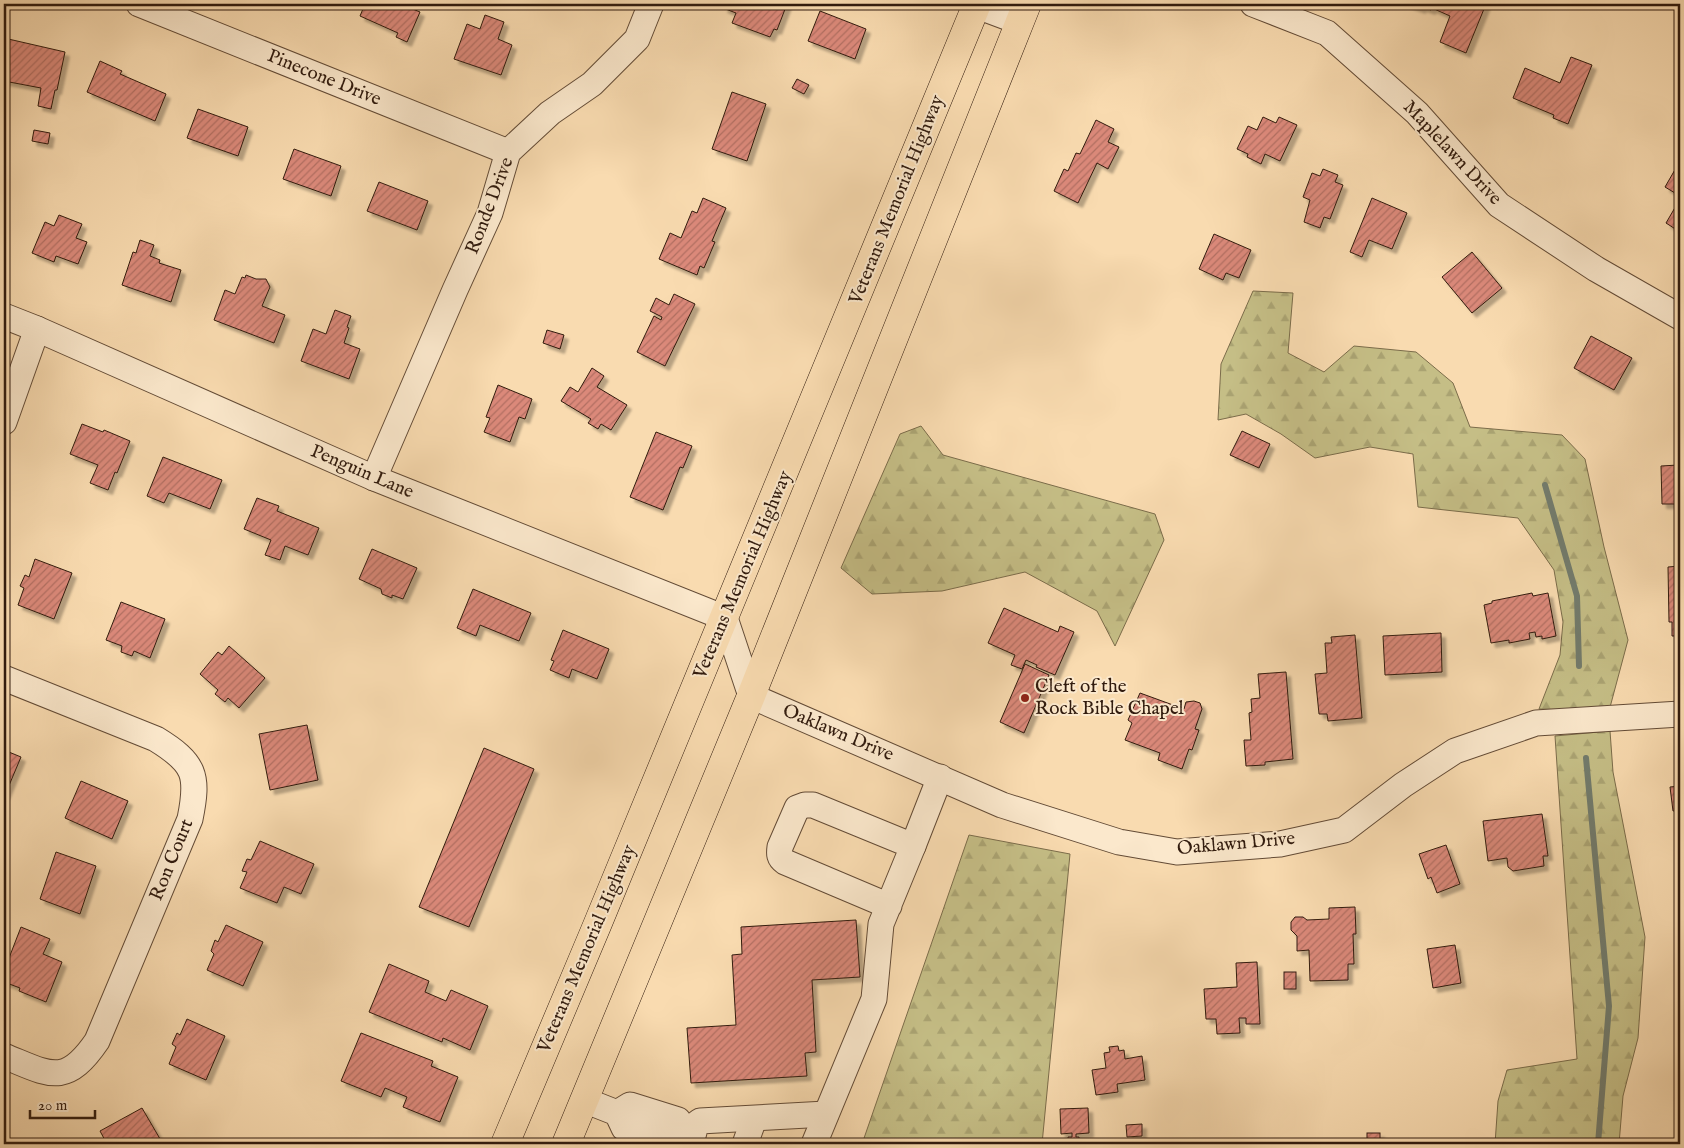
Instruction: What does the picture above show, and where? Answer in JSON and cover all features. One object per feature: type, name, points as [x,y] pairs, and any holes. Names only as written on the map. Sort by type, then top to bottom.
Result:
[{"type":"main road","name":"Veterans Memorial Highway","points":[[505,1144],[590,944],[864,282],[975,4]]},
{"type":"main road","points":[[566,1144],[751,696],[1024,13]]},
{"type":"street","name":"Pinecone Drive","points":[[139,4],[508,152]]},
{"type":"street","name":"Ronde Drive","points":[[374,478],[490,212],[508,152],[550,113],[592,84],[637,39],[651,4]]},
{"type":"street","points":[[975,4],[1024,13]]},
{"type":"street","name":"Maplelawn Drive","points":[[1252,4],[1327,34],[1417,114],[1498,205],[1596,268],[1680,317]]},
{"type":"street","name":"Penguin Lane","points":[[4,316],[374,478],[725,618]]},
{"type":"street","points":[[4,422],[37,329]]},
{"type":"street","points":[[725,618],[751,696]]},
{"type":"street","name":"Ron Court","points":[[4,678],[156,739],[175,751],[186,761],[192,775],[194,797],[190,819],[179,846],[97,1041],[86,1057],[75,1067],[62,1073],[49,1074],[4,1056]]},
{"type":"street","name":"Oaklawn Drive","points":[[751,696],[1002,805],[1119,842],[1177,852],[1280,844],[1344,830],[1403,785],[1455,751],[1536,723],[1680,714]]},
{"type":"street","points":[[814,1144],[874,999],[881,924],[940,777]]},
{"type":"street","points":[[888,906],[785,862],[781,859],[779,853],[780,847],[797,808],[804,805],[813,805],[913,846]]},
{"type":"street","points":[[584,1100],[617,1113],[630,1105],[678,1120],[689,1140]]},
{"type":"street","points":[[689,1140],[696,1124],[700,1121],[826,1114]]},
{"type":"street","points":[[745,1144],[754,1119]]},
{"type":"green space","points":[[1253,291],[1293,293],[1288,353],[1324,372],[1354,346],[1416,352],[1453,383],[1470,427],[1562,435],[1585,459],[1604,547],[1628,640],[1609,711],[1539,709],[1560,655],[1563,622],[1554,570],[1518,518],[1418,507],[1413,454],[1370,447],[1315,458],[1281,434],[1246,414],[1218,420],[1221,364]]},
{"type":"green space","points":[[921,426],[943,455],[1155,514],[1164,540],[1115,646],[1097,611],[1025,572],[942,591],[872,594],[841,568],[900,434]]},
{"type":"green space","points":[[1610,731],[1613,772],[1645,937],[1638,1038],[1623,1096],[1619,1144],[1495,1144],[1498,1101],[1507,1070],[1577,1059],[1555,736]]},
{"type":"green space","points":[[969,835],[1070,854],[1042,1144],[862,1144]]},
{"type":"building","points":[[365,4],[404,4],[420,12],[407,42],[396,37],[398,33],[360,16]]},
{"type":"building","points":[[725,4],[787,4],[777,30],[774,29],[770,37],[732,23],[736,13],[723,8]]},
{"type":"building","points":[[1407,4],[1486,4],[1466,53],[1440,42],[1450,16],[1432,8],[1431,10],[1422,7],[1421,9]]},
{"type":"building","points":[[820,11],[866,29],[855,59],[808,41]]},
{"type":"building","points":[[485,15],[504,22],[498,39],[512,45],[501,75],[454,59],[467,24],[480,29]]},
{"type":"building","points":[[4,38],[65,52],[51,109],[38,106],[41,88],[4,81]]},
{"type":"building","points":[[1571,57],[1592,65],[1568,124],[1553,118],[1554,115],[1513,98],[1525,68],[1560,83]]},
{"type":"building","points":[[100,61],[122,71],[120,74],[166,94],[155,121],[87,92]]},
{"type":"building","points":[[797,79],[809,85],[804,94],[792,88]]},
{"type":"building","points":[[732,92],[766,104],[747,161],[712,149]]},
{"type":"building","points":[[198,109],[248,127],[238,156],[187,138]]},
{"type":"building","points":[[1263,117],[1276,123],[1279,117],[1297,125],[1280,161],[1265,154],[1261,164],[1247,157],[1248,154],[1237,149],[1248,126],[1257,130]]},
{"type":"building","points":[[1096,120],[1114,129],[1108,142],[1119,147],[1108,169],[1097,163],[1078,203],[1054,191],[1064,169],[1068,171],[1076,153],[1080,154]]},
{"type":"building","points":[[34,130],[50,133],[48,144],[32,141]]},
{"type":"building","points":[[294,149],[341,166],[331,196],[283,179]]},
{"type":"building","points":[[1680,161],[1680,196],[1665,187]]},
{"type":"building","points":[[1323,169],[1338,175],[1335,182],[1343,185],[1330,219],[1324,217],[1320,228],[1304,222],[1310,200],[1303,197],[1312,173],[1320,176]]},
{"type":"building","points":[[379,182],[428,201],[417,230],[367,211]]},
{"type":"building","points":[[703,198],[726,208],[712,241],[715,242],[704,268],[700,266],[697,275],[659,259],[670,233],[681,238],[692,211],[697,213]]},
{"type":"building","points":[[1372,198],[1407,213],[1392,249],[1369,240],[1362,257],[1350,252]]},
{"type":"building","points":[[1680,199],[1680,232],[1666,223]]},
{"type":"building","points":[[59,215],[82,224],[76,238],[87,242],[78,264],[56,256],[54,262],[32,253],[45,222],[54,226]]},
{"type":"building","points":[[1214,234],[1251,250],[1239,278],[1226,273],[1223,280],[1199,269]]},
{"type":"building","points":[[140,240],[154,245],[150,256],[160,260],[159,263],[181,270],[171,302],[122,285],[133,252],[136,253]]},
{"type":"building","points":[[1472,252],[1502,288],[1472,313],[1442,277]]},
{"type":"building","points":[[246,275],[256,279],[266,279],[270,287],[262,306],[285,315],[274,343],[214,320],[225,290],[235,294],[242,277],[245,278]]},
{"type":"building","points":[[674,294],[695,304],[665,366],[637,352],[654,316],[661,320],[662,317],[650,311],[656,298],[669,305]]},
{"type":"building","points":[[335,310],[351,316],[344,343],[360,349],[349,379],[301,361],[313,329],[326,334]]},
{"type":"building","points":[[547,330],[564,335],[560,349],[543,343]]},
{"type":"building","points":[[1591,336],[1632,358],[1614,390],[1574,368]]},
{"type":"building","points":[[592,368],[604,376],[597,387],[627,405],[611,430],[601,424],[598,429],[588,423],[591,419],[561,401],[570,387],[578,392]]},
{"type":"building","points":[[498,385],[532,399],[525,419],[519,417],[510,442],[484,432],[490,418],[486,417]]},
{"type":"building","points":[[82,424],[103,432],[104,430],[130,441],[108,490],[90,483],[98,465],[70,454]]},
{"type":"building","points":[[1242,431],[1270,444],[1259,468],[1230,455]]},
{"type":"building","points":[[656,432],[692,446],[683,468],[680,467],[663,510],[630,497]]},
{"type":"building","points":[[1678,446],[1680,446],[1680,504],[1662,504],[1661,466],[1678,465]]},
{"type":"building","points":[[163,457],[222,480],[210,509],[169,493],[164,503],[147,496]]},
{"type":"building","points":[[257,498],[279,506],[277,511],[319,528],[308,555],[285,546],[280,560],[265,555],[271,540],[244,529]]},
{"type":"building","points":[[372,549],[417,568],[403,599],[392,595],[392,598],[382,594],[381,589],[359,579]]},
{"type":"building","points":[[35,559],[72,573],[54,619],[18,605],[24,588],[20,586],[25,575],[29,577]]},
{"type":"building","points":[[1680,566],[1680,636],[1672,636],[1672,622],[1669,622],[1668,567]]},
{"type":"building","points":[[473,589],[531,613],[519,641],[480,625],[476,636],[457,628]]},
{"type":"building","points":[[1532,593],[1533,596],[1548,593],[1556,636],[1542,639],[1542,636],[1536,637],[1535,632],[1529,633],[1530,639],[1509,643],[1509,640],[1491,643],[1484,605],[1492,603],[1492,601]]},
{"type":"building","points":[[121,602],[165,619],[150,658],[134,651],[132,656],[121,652],[122,646],[106,640]]},
{"type":"building","points":[[1004,608],[1058,632],[1060,626],[1074,632],[1055,675],[1036,667],[1037,665],[1026,660],[1022,669],[1011,665],[1015,655],[988,643]]},
{"type":"building","points":[[563,630],[609,649],[597,679],[572,669],[569,678],[550,670],[554,661],[551,660]]},
{"type":"building","points":[[1441,633],[1442,672],[1385,675],[1383,636]]},
{"type":"building","points":[[1355,635],[1362,718],[1328,721],[1327,714],[1319,714],[1315,674],[1327,673],[1325,643],[1332,643],[1331,637]]},
{"type":"building","points":[[229,646],[265,678],[239,708],[228,698],[225,702],[215,694],[218,690],[200,674],[218,652],[222,655]]},
{"type":"building","name":"Cleft of the Rock Bible Chapel","points":[[1025,664],[1049,675],[1024,733],[1000,722]]},
{"type":"building","points":[[1286,672],[1293,759],[1265,762],[1265,765],[1246,766],[1244,740],[1251,740],[1249,713],[1252,712],[1251,699],[1260,698],[1258,674]]},
{"type":"building","points":[[1140,693],[1184,709],[1186,702],[1194,701],[1200,703],[1202,709],[1195,729],[1199,730],[1192,750],[1189,749],[1182,769],[1158,760],[1160,753],[1125,740],[1132,723],[1128,720]]},
{"type":"building","points":[[307,725],[318,780],[270,790],[259,734]]},
{"type":"building","points":[[484,748],[534,769],[469,927],[419,907]]},
{"type":"building","points":[[4,750],[21,757],[5,795],[4,795]]},
{"type":"building","points":[[81,781],[128,801],[112,839],[65,818]]},
{"type":"building","points":[[1680,786],[1680,810],[1673,811],[1670,787]]},
{"type":"building","points":[[1542,814],[1548,856],[1543,856],[1544,866],[1513,871],[1508,867],[1507,858],[1488,861],[1483,821]]},
{"type":"building","points":[[260,841],[314,864],[301,894],[284,887],[277,903],[240,888],[247,872],[242,871],[247,859],[251,860]]},
{"type":"building","points":[[1446,845],[1460,884],[1437,893],[1431,877],[1428,879],[1419,854]]},
{"type":"building","points":[[56,852],[96,866],[80,914],[40,899]]},
{"type":"building","points":[[1675,875],[1680,875],[1680,929],[1677,929]]},
{"type":"building","points":[[1355,907],[1356,934],[1353,934],[1354,964],[1348,964],[1348,980],[1310,981],[1309,950],[1297,951],[1297,936],[1291,930],[1291,922],[1295,917],[1303,917],[1307,920],[1329,919],[1329,908]]},
{"type":"building","points":[[856,920],[860,977],[812,980],[816,1052],[805,1053],[807,1076],[691,1083],[687,1028],[736,1025],[732,955],[742,954],[741,927]]},
{"type":"building","points":[[226,925],[263,942],[243,986],[207,970],[214,954],[211,951],[215,940],[218,942]]},
{"type":"building","points":[[21,927],[50,939],[43,954],[62,962],[46,1002],[19,991],[20,988],[4,982],[4,971]]},
{"type":"building","points":[[1455,945],[1461,983],[1433,988],[1427,949]]},
{"type":"building","points":[[1257,962],[1260,1024],[1246,1024],[1246,1018],[1239,1018],[1240,1033],[1217,1034],[1216,1019],[1206,1019],[1204,989],[1237,987],[1236,963]]},
{"type":"building","points":[[389,964],[429,981],[425,992],[446,1001],[451,990],[488,1006],[470,1050],[443,1038],[442,1042],[369,1012]]},
{"type":"building","points":[[1284,972],[1296,972],[1296,989],[1284,989]]},
{"type":"building","points":[[187,1019],[225,1036],[206,1080],[169,1064],[176,1047],[172,1044],[177,1033],[180,1035]]},
{"type":"building","points":[[361,1033],[433,1061],[431,1066],[458,1077],[440,1122],[403,1107],[407,1097],[385,1088],[381,1097],[341,1081]]},
{"type":"building","points":[[1118,1046],[1119,1051],[1124,1050],[1125,1059],[1142,1056],[1145,1080],[1117,1084],[1118,1092],[1096,1095],[1092,1070],[1106,1068],[1104,1053],[1110,1052],[1109,1047]]},
{"type":"building","points":[[142,1108],[163,1144],[107,1144],[100,1131]]},
{"type":"building","points":[[1088,1108],[1089,1133],[1076,1134],[1076,1137],[1079,1137],[1079,1144],[1069,1144],[1068,1137],[1072,1137],[1072,1133],[1061,1134],[1060,1109]]},
{"type":"building","points":[[1142,1124],[1142,1136],[1127,1137],[1126,1125]]},
{"type":"building","points":[[1367,1133],[1380,1133],[1380,1144],[1367,1144]]},
{"type":"building","points":[[4,1138],[20,1144],[4,1144]]},
{"type":"waterway","points":[[1545,485],[1577,596],[1579,666]]},
{"type":"waterway","points":[[1586,758],[1609,1006],[1598,1144]]},
{"type":"place","name":"Cleft of the Rock Bible Chapel","points":[[1025,698]]}]
